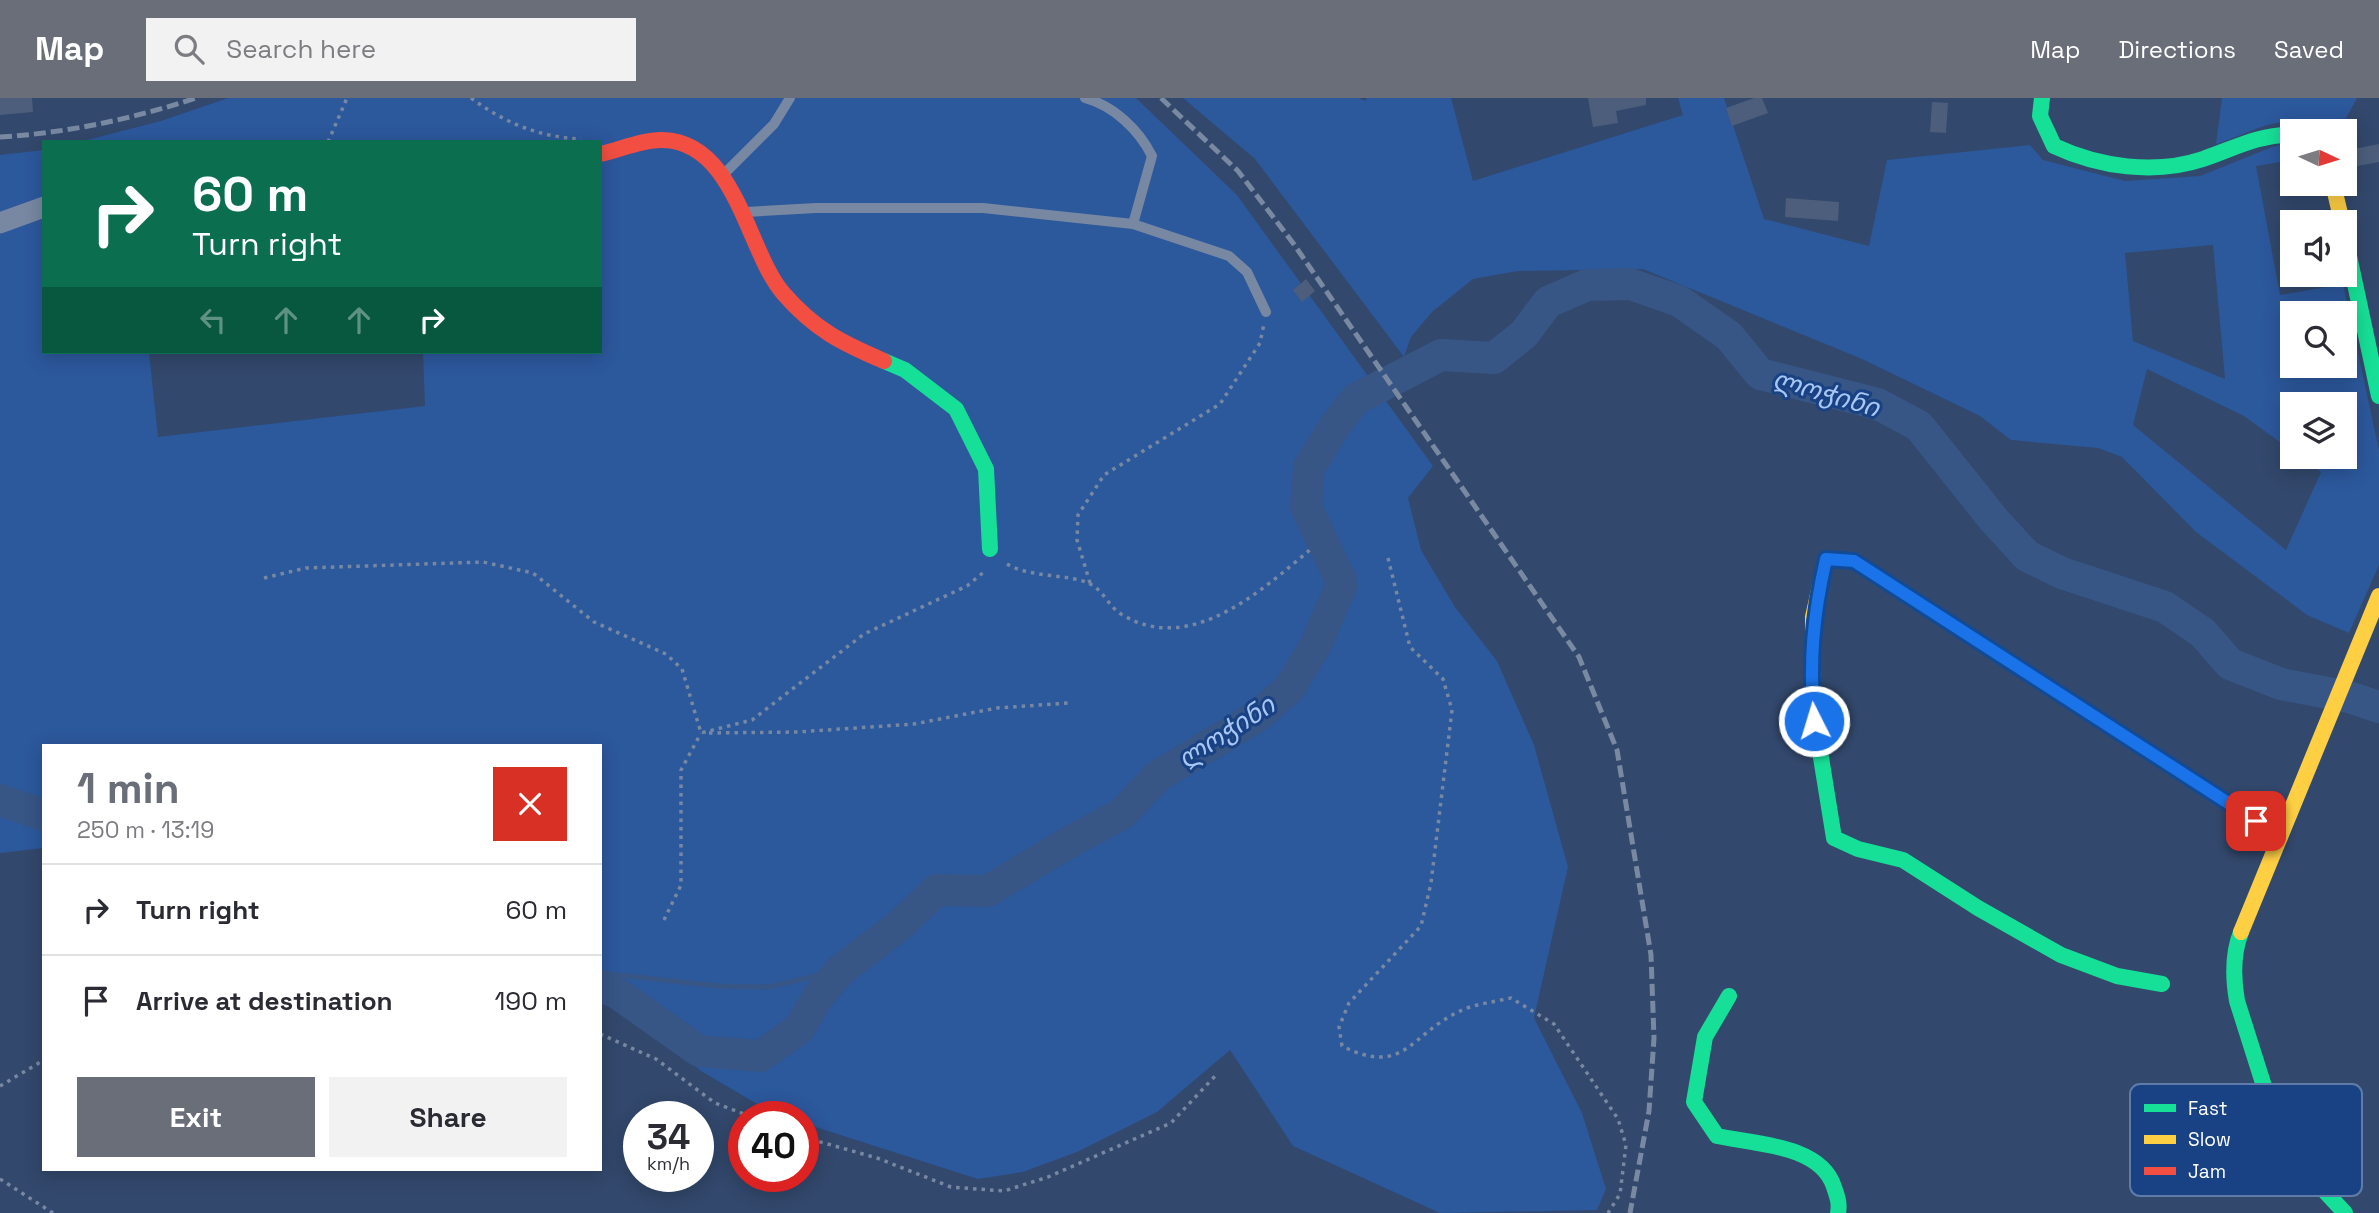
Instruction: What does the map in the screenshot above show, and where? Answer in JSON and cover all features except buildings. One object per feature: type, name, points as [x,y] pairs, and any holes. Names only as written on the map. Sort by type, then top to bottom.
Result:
[{"type":"street","points":[[2042,98],[2040,117],[2054,146],[2091,162],[2146,165],[2189,163],[2225,148],[2280,134]]},
{"type":"street","points":[[602,154],[663,140],[693,149],[723,175],[782,292],[832,339],[905,370],[956,409],[986,469],[990,549]]},
{"type":"street","points":[[0,223],[42,208]]},
{"type":"street","points":[[2357,274],[2371,317],[2379,396]]},
{"type":"street","points":[[2162,984],[2117,975],[2061,955],[1978,908],[1903,860],[1858,849],[1834,838],[1816,740],[1811,683],[1813,616],[1826,559],[1854,561],[2280,836]]},
{"type":"street","points":[[2263,1084],[2237,1001],[2233,976],[2236,944],[2379,596]]},
{"type":"street","points":[[1729,996],[1705,1037],[1694,1102],[1717,1136],[1809,1156],[1830,1173],[1840,1205],[1838,1213]]},
{"type":"street","points":[[2329,1196],[2345,1213]]},
{"type":"lane","points":[[723,175],[774,124],[790,98]]},
{"type":"lane","points":[[1086,98],[1100,102],[1141,135],[1152,156],[1133,224]]},
{"type":"lane","points":[[743,213],[816,208],[983,208],[1133,224],[1229,256],[1247,272],[1266,312]]},
{"type":"path","points":[[329,140],[347,98]]},
{"type":"path","points":[[471,98],[494,115],[539,135],[589,139]]},
{"type":"path","points":[[1266,312],[1260,343],[1220,404],[1104,475],[1078,515],[1077,540],[1090,584],[1120,614],[1146,624],[1199,625],[1250,600],[1311,549]]},
{"type":"path","points":[[990,549],[1009,566],[1090,584]]},
{"type":"path","points":[[701,733],[752,720],[864,634],[967,586],[988,568],[990,549]]},
{"type":"path","points":[[1388,558],[1410,647],[1443,679],[1452,710],[1431,883],[1421,926],[1349,1003],[1339,1027],[1342,1046],[1362,1056],[1397,1056],[1458,1011],[1511,998],[1554,1024],[1618,1119],[1626,1145],[1620,1194],[1608,1213]]},
{"type":"path","points":[[264,578],[306,568],[483,562],[533,573],[594,622],[666,653],[682,669],[701,733],[681,770],[681,885],[664,920]]},
{"type":"path","points":[[701,733],[797,732],[914,724],[996,708],[1069,703]]},
{"type":"path","points":[[602,1035],[656,1059],[715,1103],[728,1108]]},
{"type":"path","points":[[0,1086],[42,1061]]},
{"type":"path","points":[[819,1142],[877,1158],[951,1187],[1004,1191],[1048,1177],[1171,1123],[1217,1074]]},
{"type":"path","points":[[0,1179],[53,1213]]},
{"type":"shaded area","points":[[228,98],[1136,98],[1237,195],[1433,466],[1408,498],[1421,550],[1455,607],[1497,661],[1534,745],[1568,867],[1534,1018],[1582,1113],[1606,1189],[1597,1210],[1440,1213],[1293,1146],[1230,1050],[1157,1112],[1077,1152],[1023,1172],[978,1179],[819,1128],[819,1101],[752,1101],[701,1071],[642,1021],[602,1004],[602,744],[42,744],[42,848],[0,853],[0,155],[42,150],[42,354],[149,354],[158,437],[425,406],[423,354],[602,354],[602,140],[87,140],[161,121]]},
{"type":"shaded area","points":[[1183,98],[1359,98],[1365,101],[1367,98],[1451,98],[1473,181],[1683,115],[1678,98],[1724,98],[1764,219],[1869,246],[1887,160],[2030,145],[2043,160],[2125,181],[2200,176],[2280,145],[2280,162],[2256,166],[2280,295],[2344,287],[2347,301],[2280,301],[2280,378],[2357,378],[2357,349],[2379,450],[2379,565],[2349,633],[2307,615],[2196,532],[2122,457],[2098,448],[2011,440],[1980,416],[1862,359],[1643,269],[1518,271],[1473,279],[1432,312],[1411,337],[1404,357],[1255,159]],"holes":[[[2213,245],[2225,379],[2133,341],[2125,253]],[[2147,369],[2244,416],[2280,442],[2280,392],[2357,392],[2357,469],[2317,469],[2321,472],[2286,550],[2133,425]]]},
{"type":"shaded area","points":[[2222,98],[2357,98],[2346,119],[2280,119],[2280,123],[2216,144]]},
{"type":"waterway","name":"ლოჭინი","points":[[602,987],[617,993],[699,1051],[761,1056],[799,1029],[818,997],[841,970],[899,926],[937,890],[988,891],[1122,814],[1158,776],[1258,716],[1289,689],[1316,645],[1342,583],[1306,506],[1309,468],[1335,426],[1356,399],[1441,355],[1494,358],[1524,334],[1548,302],[1587,285],[1630,284],[1679,301],[1729,336],[1760,374],[1878,404],[1919,426],[1994,520],[2027,556],[2062,573],[2165,607],[2203,633],[2230,664],[2281,684],[2349,697],[2379,707]]},
{"type":"waterway","name":"ლოჭინი","points":[[0,800],[42,814]]},
{"type":"waterway","points":[[602,973],[719,986],[769,987],[841,970]]},
{"type":"railway","points":[[0,137],[99,124],[196,98]]},
{"type":"railway","points":[[1161,98],[1238,171],[1293,243],[1579,657],[1617,750],[1651,955],[1654,1038],[1649,1111],[1630,1213]]},
{"type":"traffic: fast","points":[[2042,98],[2040,116],[2054,146],[2108,164],[2147,167],[2185,164],[2280,135]]},
{"type":"traffic: fast","points":[[2356,287],[2379,396]]},
{"type":"traffic: fast","points":[[884,361],[905,370],[956,409],[986,469],[990,549]]},
{"type":"traffic: fast","points":[[1813,708],[1834,838],[1858,849],[1903,860],[1978,908],[2061,955],[2117,976],[2162,984]]},
{"type":"traffic: fast","points":[[2199,784],[2280,837]]},
{"type":"traffic: fast","points":[[2241,932],[2234,966],[2237,1001],[2263,1084]]},
{"type":"traffic: fast","points":[[1729,996],[1705,1037],[1694,1102],[1717,1136],[1785,1149],[1816,1162],[1827,1173],[1834,1187],[1838,1213]]},
{"type":"traffic: fast","points":[[2329,1196],[2345,1213]]},
{"type":"traffic: slow","points":[[2336,196],[2339,210]]},
{"type":"traffic: slow","points":[[1813,708],[1813,617],[1826,559],[1854,561],[2199,784]]},
{"type":"traffic: slow","points":[[2241,932],[2379,596]]},
{"type":"traffic: jam","points":[[602,153],[656,140],[688,145],[707,159],[724,178],[759,252],[783,293],[818,326],[855,348],[884,361]]},
{"type":"route","points":[[1814,721],[1811,683],[1813,616],[1826,559],[1854,561],[2256,821]]}]
